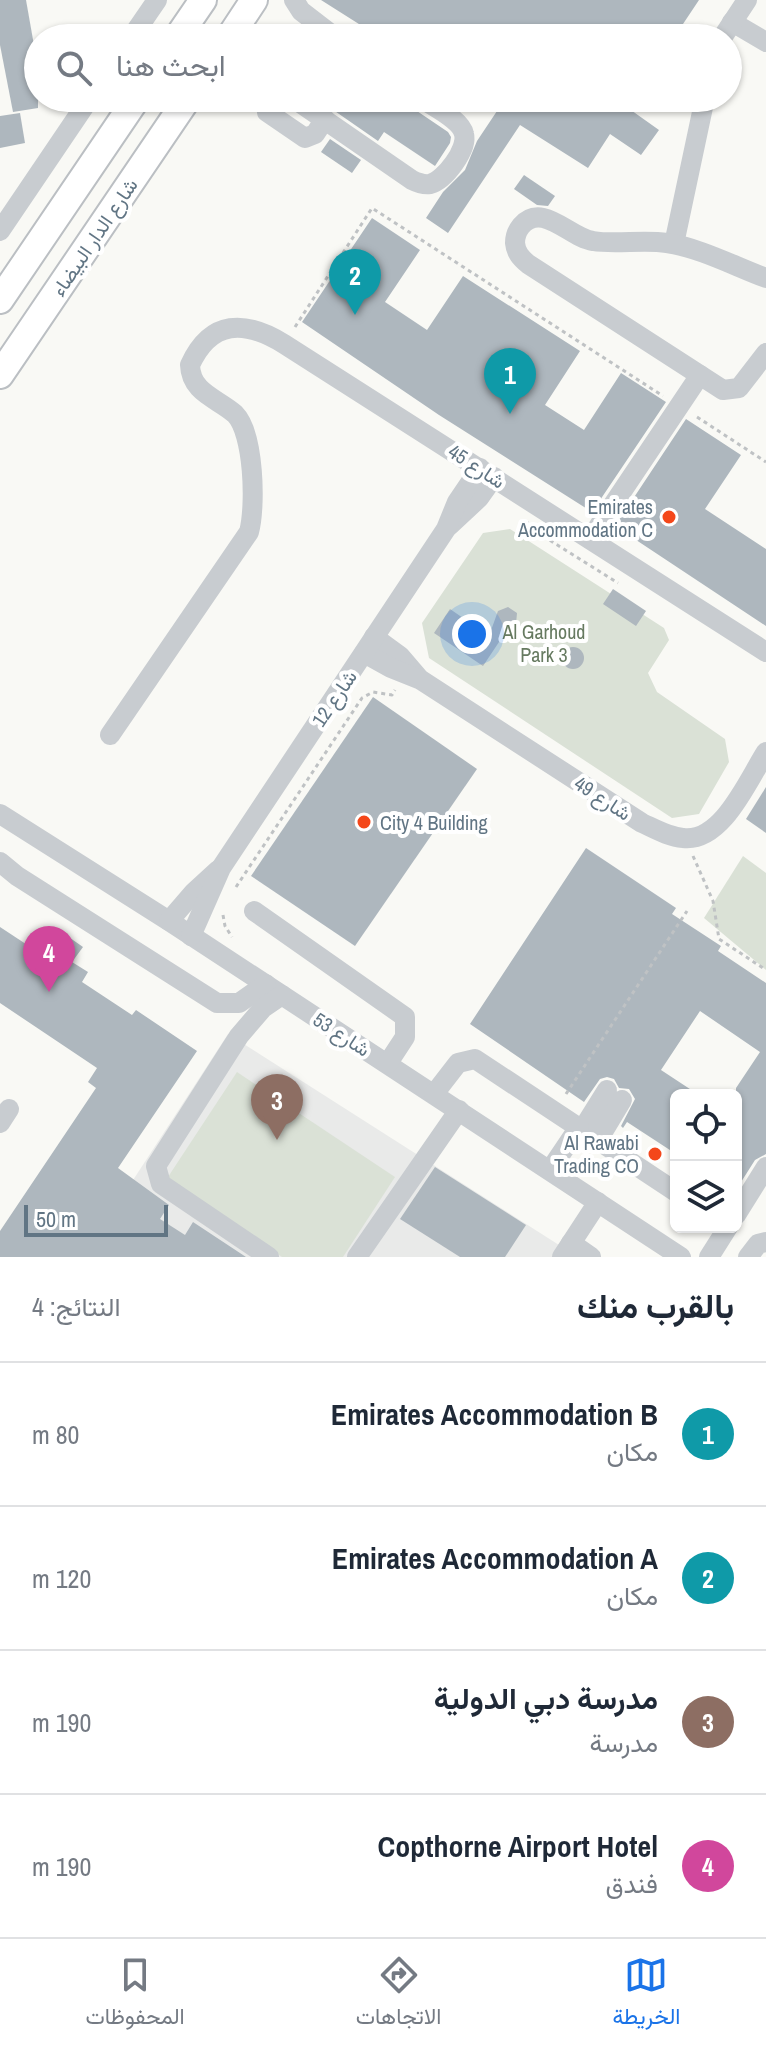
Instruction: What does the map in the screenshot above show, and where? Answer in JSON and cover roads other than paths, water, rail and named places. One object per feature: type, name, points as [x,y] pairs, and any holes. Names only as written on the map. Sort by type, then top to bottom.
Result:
[{"type":"main road","points":[[187,24],[203,0]]},
{"type":"main road","points":[[238,24],[254,0]]},
{"type":"main road","points":[[0,300],[128,112]]},
{"type":"main road","name":"شارع الدار البيضاء","points":[[0,375],[181,112]]},
{"type":"lane","points":[[141,24],[157,0]]},
{"type":"lane","points":[[294,0],[315,24]]},
{"type":"lane","points":[[731,24],[747,0]]},
{"type":"lane","points":[[742,35],[766,42]]},
{"type":"lane","points":[[0,231],[81,112]]},
{"type":"lane","points":[[267,112],[305,138],[315,134],[325,119]]},
{"type":"lane","points":[[314,112],[421,184],[431,184],[440,179],[464,146],[465,138],[458,124],[441,112]]},
{"type":"lane","points":[[674,244],[702,112]]},
{"type":"lane","points":[[766,278],[674,244],[590,241],[538,217],[526,221],[517,231],[515,243],[519,255],[528,264],[723,390],[731,391],[745,382],[766,353]]},
{"type":"lane","name":"شارع 45","points":[[110,735],[249,532],[253,516],[245,432],[234,414],[194,384],[190,365],[203,343],[227,328],[242,326],[257,329],[284,344],[766,652]]},
{"type":"lane","points":[[590,539],[700,375]]},
{"type":"lane","name":"شارع 12","points":[[191,936],[221,868],[446,529],[479,498],[487,473]]},
{"type":"lane","name":"شارع 49","points":[[369,645],[413,677],[642,823],[674,837],[686,839],[709,834],[720,825],[766,752]]},
{"type":"lane","name":"شارع 53","points":[[0,814],[388,1063],[681,1257]]},
{"type":"lane","points":[[0,862],[17,876],[217,1003],[239,1003],[274,990]]},
{"type":"lane","name":"شارع 12","points":[[169,921],[194,892],[221,868]]},
{"type":"lane","points":[[254,911],[405,1017],[405,1037],[388,1063]]},
{"type":"lane","points":[[269,1257],[161,1184],[156,1166],[239,1036],[274,990]]},
{"type":"lane","points":[[434,1094],[458,1063],[475,1059],[670,1188]]},
{"type":"lane","points":[[550,1170],[609,1092],[583,1130]]},
{"type":"lane","points":[[357,1257],[459,1110]]},
{"type":"lane","points":[[742,1205],[766,1167]]},
{"type":"lane","points":[[591,1257],[566,1250],[598,1202]]},
{"type":"lane","points":[[709,1257],[724,1233]]},
{"type":"lane","points":[[748,1257],[758,1244],[766,1242]]},
{"type":"place","name":"Emirates Accommodation A","points":[[355,315]]},
{"type":"place","name":"Emirates Accommodation B","points":[[510,414]]},
{"type":"place","name":"Emirates Accommodation C","points":[[669,517]]},
{"type":"place","name":"City 4 Building","points":[[364,822]]},
{"type":"place","name":"Copthorne Airport Hotel","points":[[49,992]]},
{"type":"place","name":"مدرسة دبي الدولية","points":[[277,1140]]},
{"type":"place","name":"Al Rawabi Trading CO","points":[[655,1154]]},
{"type":"park label","name":"Al Garhoud Park 3","points":[[544,642]]}]
